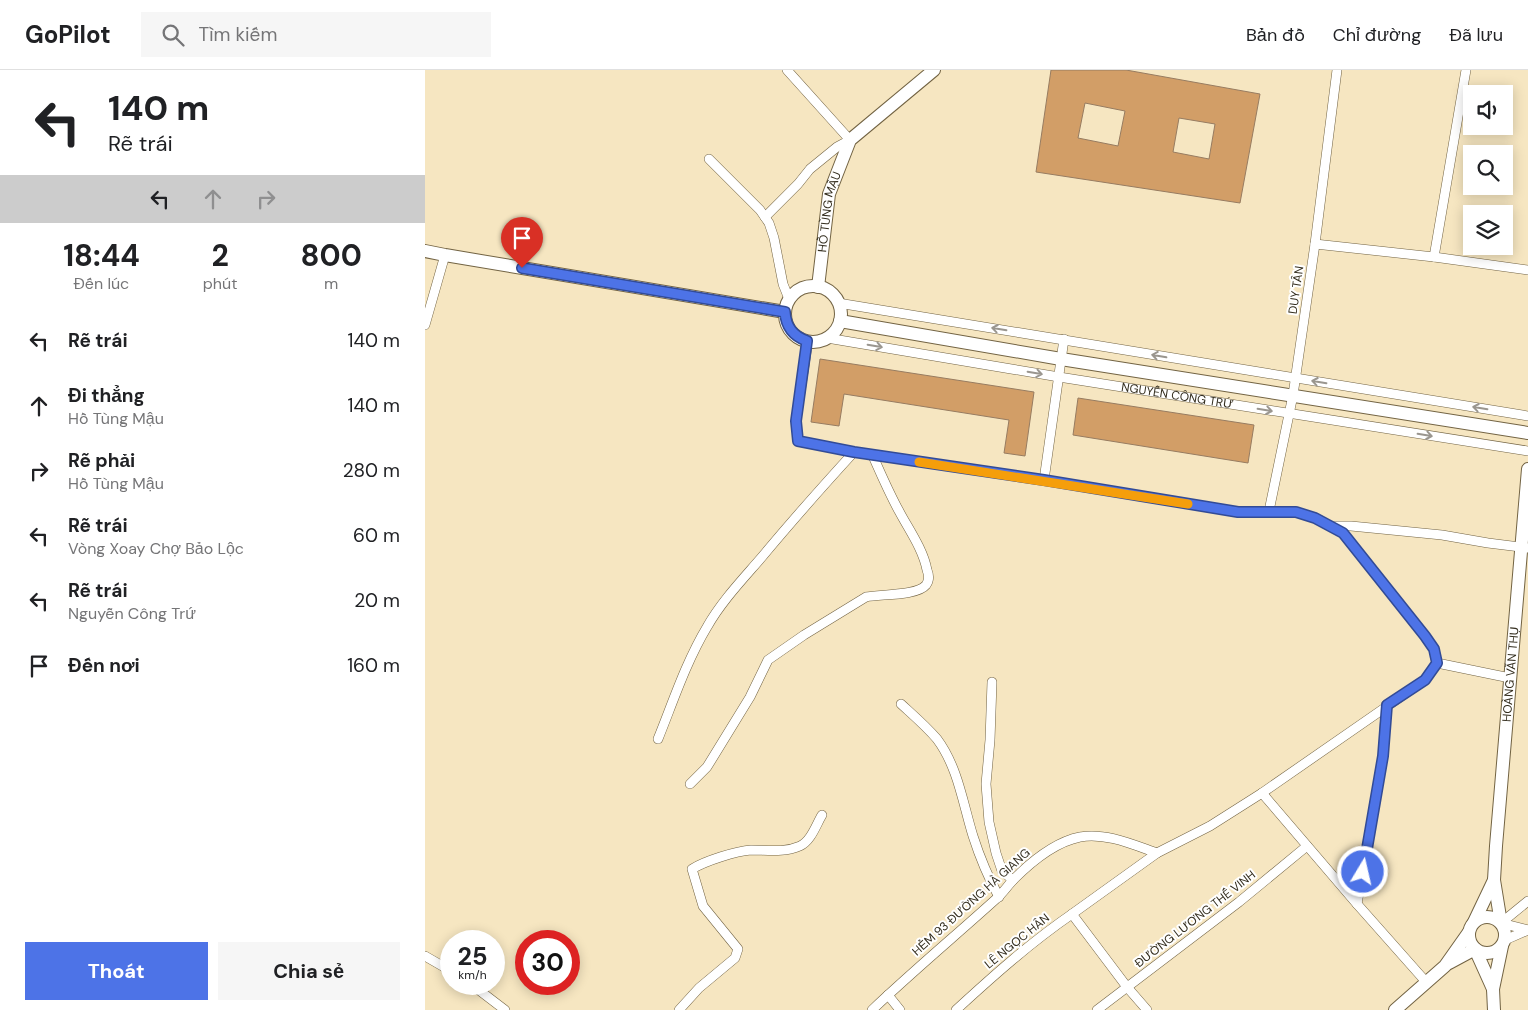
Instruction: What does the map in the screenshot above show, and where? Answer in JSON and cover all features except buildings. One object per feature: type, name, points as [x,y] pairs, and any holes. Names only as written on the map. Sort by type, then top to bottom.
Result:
[{"type":"street","points":[[787,70],[850,140]]},
{"type":"street","name":"HỒ TÙNG MẬU","points":[[765,217],[798,184],[810,169],[837,147],[850,140],[934,70]]},
{"type":"street","name":"DUY TÂN","points":[[1269,512],[1293,396],[1337,70]]},
{"type":"street","points":[[1434,257],[1466,70]]},
{"type":"street","name":"HỒ TÙNG MẬU","points":[[818,287],[829,194],[850,140]]},
{"type":"street","points":[[709,159],[769,222],[783,284],[789,299]]},
{"type":"street","points":[[1315,244],[1434,257],[1528,270]]},
{"type":"street","points":[[425,251],[785,312]]},
{"type":"street","points":[[425,325],[445,255]]},
{"type":"street","points":[[805,287],[818,287],[830,292],[838,303],[840,321],[836,329],[827,338],[807,341],[801,339],[791,330],[785,318],[785,312],[789,299],[794,294],[805,287]]},
{"type":"street","points":[[838,303],[1528,416]]},
{"type":"street","name":"NGUYỄN CÔNG TRỨ","points":[[840,321],[1061,359],[1528,433]]},
{"type":"street","name":"NGUYỄN CÔNG TRỨ","points":[[827,338],[1059,377],[1528,451]]},
{"type":"street","points":[[1044,480],[1064,339]]},
{"type":"street","points":[[807,341],[796,421],[798,441],[854,452],[1044,480],[1238,512],[1296,512],[1315,518],[1343,533],[1425,636],[1434,649],[1437,663],[1510,678]]},
{"type":"street","points":[[658,739],[707,626],[740,582],[854,452]]},
{"type":"street","points":[[690,784],[707,767],[750,697],[769,660],[804,635],[866,597],[902,594],[919,590],[926,585],[929,579],[925,562],[887,487],[873,454]]},
{"type":"street","name":"HOÀNG VĂN THỤ","points":[[1494,880],[1510,678],[1525,547],[1528,468]]},
{"type":"street","points":[[1332,526],[1351,526],[1442,535],[1525,547]]},
{"type":"street","name":"LÊ NGỌC HÂN","points":[[956,1010],[1013,958],[1044,934],[1157,853],[1209,826],[1262,793],[1425,680],[1437,663]]},
{"type":"street","points":[[992,682],[986,784],[989,822],[1002,871],[1013,880]]},
{"type":"street","points":[[901,704],[920,720],[937,740],[951,764],[973,836],[984,866],[999,897]]},
{"type":"street","points":[[1357,904],[1383,756],[1387,705]]},
{"type":"street","points":[[1262,793],[1427,983]]},
{"type":"street","points":[[679,1010],[699,988],[735,958],[738,949],[703,906],[692,869],[703,862],[749,850],[779,852],[801,846],[809,838],[822,815]]},
{"type":"street","name":"HẺM 93 ĐƯỜNG HÀ GIANG","points":[[872,1010],[999,897],[1013,880],[1036,858],[1065,841],[1093,835],[1157,853]]},
{"type":"street","name":"ĐƯỜNG LƯƠNG THẾ VINH","points":[[1097,1010],[1239,902],[1307,846]]},
{"type":"street","points":[[1494,880],[1501,923]]},
{"type":"street","points":[[1395,1010],[1445,966],[1471,927],[1494,880]]},
{"type":"street","points":[[1501,923],[1528,901]]},
{"type":"street","points":[[1072,914],[1127,987],[1147,1010]]},
{"type":"street","points":[[1493,989],[1469,938],[1471,927],[1485,916],[1497,919],[1505,928],[1504,943],[1493,989],[1494,1010]]},
{"type":"street","points":[[1475,949],[1480,952],[1492,953],[1504,943],[1528,930],[1501,923]]},
{"type":"street","points":[[1445,966],[1475,949]]},
{"type":"street","points":[[425,956],[440,965]]},
{"type":"street","points":[[485,995],[505,1010]]},
{"type":"street","points":[[888,995],[900,1010]]},
{"type":"slow traffic","points":[[919,462],[1188,504]]},
{"type":"route","points":[[522,268],[785,312],[787,325],[795,335],[807,341],[796,421],[798,441],[854,452],[1044,480],[1238,512],[1296,512],[1315,518],[1343,533],[1425,636],[1434,649],[1437,663],[1425,680],[1387,705],[1383,756],[1363,872]]}]
